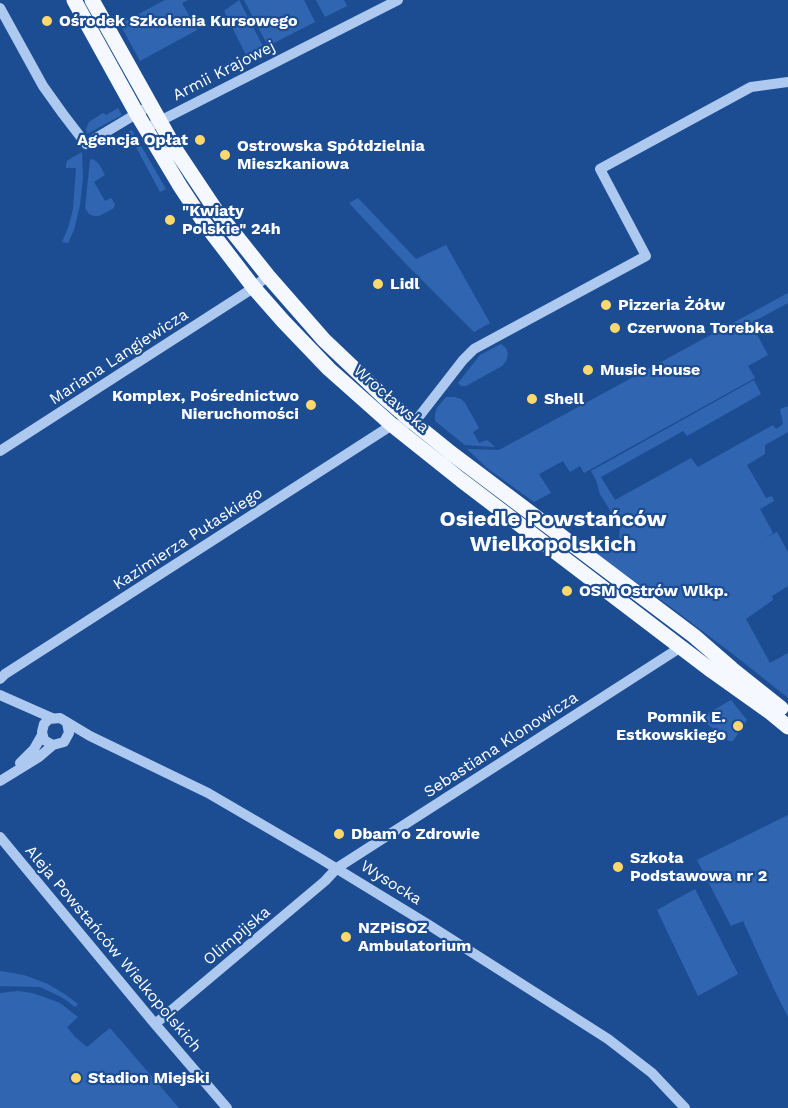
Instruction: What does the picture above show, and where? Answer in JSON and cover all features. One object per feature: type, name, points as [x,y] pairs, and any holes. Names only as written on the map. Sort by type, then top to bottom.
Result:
[{"type":"main road","name":"Wrocławska","points":[[74,0],[137,114],[205,224],[254,288],[329,369],[392,425],[461,480],[788,727]]},
{"type":"main road","name":"Wrocławska","points":[[92,0],[189,171],[217,212],[268,276],[324,340],[385,398],[451,453],[694,636],[788,713]]},
{"type":"street","name":"Armii Krajowej","points":[[146,128],[398,0]]},
{"type":"street","points":[[0,8],[43,86],[86,144],[151,105]]},
{"type":"street","points":[[392,425],[414,423],[474,349],[646,256],[600,169],[752,87],[788,82]]},
{"type":"street","name":"Mariana Langiewicza","points":[[0,451],[254,288],[268,276]]},
{"type":"street","name":"Kazimierza Pułaskiego","points":[[0,680],[5,674],[392,425]]},
{"type":"street","name":"Sebastiana Klonowicza","points":[[337,868],[681,647]]},
{"type":"street","points":[[0,695],[24,705],[52,718],[60,718],[67,723],[69,731],[67,738],[61,744],[53,745],[46,742],[42,731],[24,705]]},
{"type":"street","points":[[0,781],[30,754],[47,720],[52,718]]},
{"type":"street","name":"Wysocka","points":[[67,723],[208,794],[337,868],[494,965],[627,1052],[652,1073],[685,1108]]},
{"type":"street","points":[[67,738],[90,736]]},
{"type":"street","points":[[0,781],[39,757],[53,745]]},
{"type":"street","name":"Aleja Powstańców Wielkopolskich","points":[[0,837],[227,1108]]},
{"type":"street","name":"Olimpijska","points":[[156,1024],[325,881],[337,868]]},
{"type":"shaded area","points":[[165,0],[188,0],[182,3],[197,30],[140,61],[120,24]]},
{"type":"shaded area","points":[[239,0],[264,48],[247,57],[224,11]]},
{"type":"shaded area","points":[[244,0],[304,0],[315,22],[268,46]]},
{"type":"shaded area","points":[[316,0],[344,0],[347,6],[325,17]]},
{"type":"shaded area","points":[[118,108],[122,115],[87,134],[86,129],[89,122],[103,113],[106,115]]},
{"type":"shaded area","points":[[132,130],[166,189],[160,192],[128,132]]},
{"type":"shaded area","points":[[82,152],[83,177],[80,205],[74,230],[68,243],[62,242],[73,209],[76,168],[66,168],[66,165],[67,161]]},
{"type":"shaded area","points":[[93,159],[105,175],[94,182],[105,201],[111,198],[115,204],[114,208],[99,216],[89,214],[85,208],[90,160]]},
{"type":"shaded area","points":[[358,198],[416,259],[446,245],[490,323],[474,332],[349,203]]},
{"type":"shaded area","points":[[788,293],[788,303],[751,323],[768,355],[748,366],[755,378],[584,473],[580,466],[570,472],[563,461],[539,474],[551,493],[534,502],[487,468],[467,449],[499,450]]},
{"type":"shaded area","points":[[501,344],[506,348],[508,354],[502,366],[466,386],[458,383],[480,355]]},
{"type":"shaded area","points":[[754,380],[761,394],[687,436],[683,431],[601,477],[615,500],[691,458],[698,467],[773,425],[776,429],[783,423],[780,409],[788,406],[788,432],[765,445],[765,454],[747,465],[766,498],[772,496],[774,501],[760,509],[773,533],[765,538],[777,532],[788,552],[788,586],[772,596],[773,600],[746,619],[770,663],[788,653],[788,698],[672,608],[597,554],[619,538],[620,527],[600,494],[591,471]]},
{"type":"shaded area","points":[[446,397],[461,399],[465,403],[479,428],[473,432],[479,443],[487,440],[495,447],[465,445],[435,421],[437,408]]},
{"type":"shaded area","points":[[731,700],[747,720],[733,741],[729,741],[702,720],[707,714]]},
{"type":"shaded area","points":[[788,815],[788,1017],[743,921],[731,926],[697,860]]},
{"type":"shaded area","points":[[695,889],[738,974],[698,996],[657,910]]},
{"type":"shaded area","points":[[0,971],[24,975],[48,984],[78,1004],[75,1007],[63,998],[40,987],[0,986]]},
{"type":"shaded area","name":"Stadion Miejski","points":[[18,991],[32,993],[60,1003],[78,1017],[67,1027],[87,1047],[110,1028],[179,1108],[0,1108],[0,993]]},
{"type":"place","name":"Ośrodek Szkolenia Kursowego","points":[[47,21]]},
{"type":"place","name":"Agencja Opłat","points":[[200,140]]},
{"type":"place","name":"Ostrowska Spółdzielnia Mieszkaniowa","points":[[225,155]]},
{"type":"place","name":"\"Kwiaty Polskie\" 24h","points":[[170,220]]},
{"type":"place","name":"Lidl","points":[[378,284]]},
{"type":"place","name":"Pizzeria Żółw","points":[[606,305]]},
{"type":"place","name":"Czerwona Torebka","points":[[615,328]]},
{"type":"place","name":"Music House","points":[[588,370]]},
{"type":"place","name":"Shell","points":[[532,399]]},
{"type":"place","name":"Komplex, Pośrednictwo Nieruchomości","points":[[311,405]]},
{"type":"place","name":"OSM Ostrów Wlkp.","points":[[567,591]]},
{"type":"place","name":"Pomnik E. Estkowskiego","points":[[738,726]]},
{"type":"place","name":"Dbam o Zdrowie","points":[[339,834]]},
{"type":"place","name":"Szkoła Podstawowa nr 2","points":[[618,867]]},
{"type":"place","name":"NZPiSOZ Ambulatorium","points":[[346,937]]},
{"type":"place","name":"Stadion Miejski","points":[[76,1078]]},
{"type":"district","name":"Osiedle Powstańców Wielkopolskich","points":[[553,532]]}]
